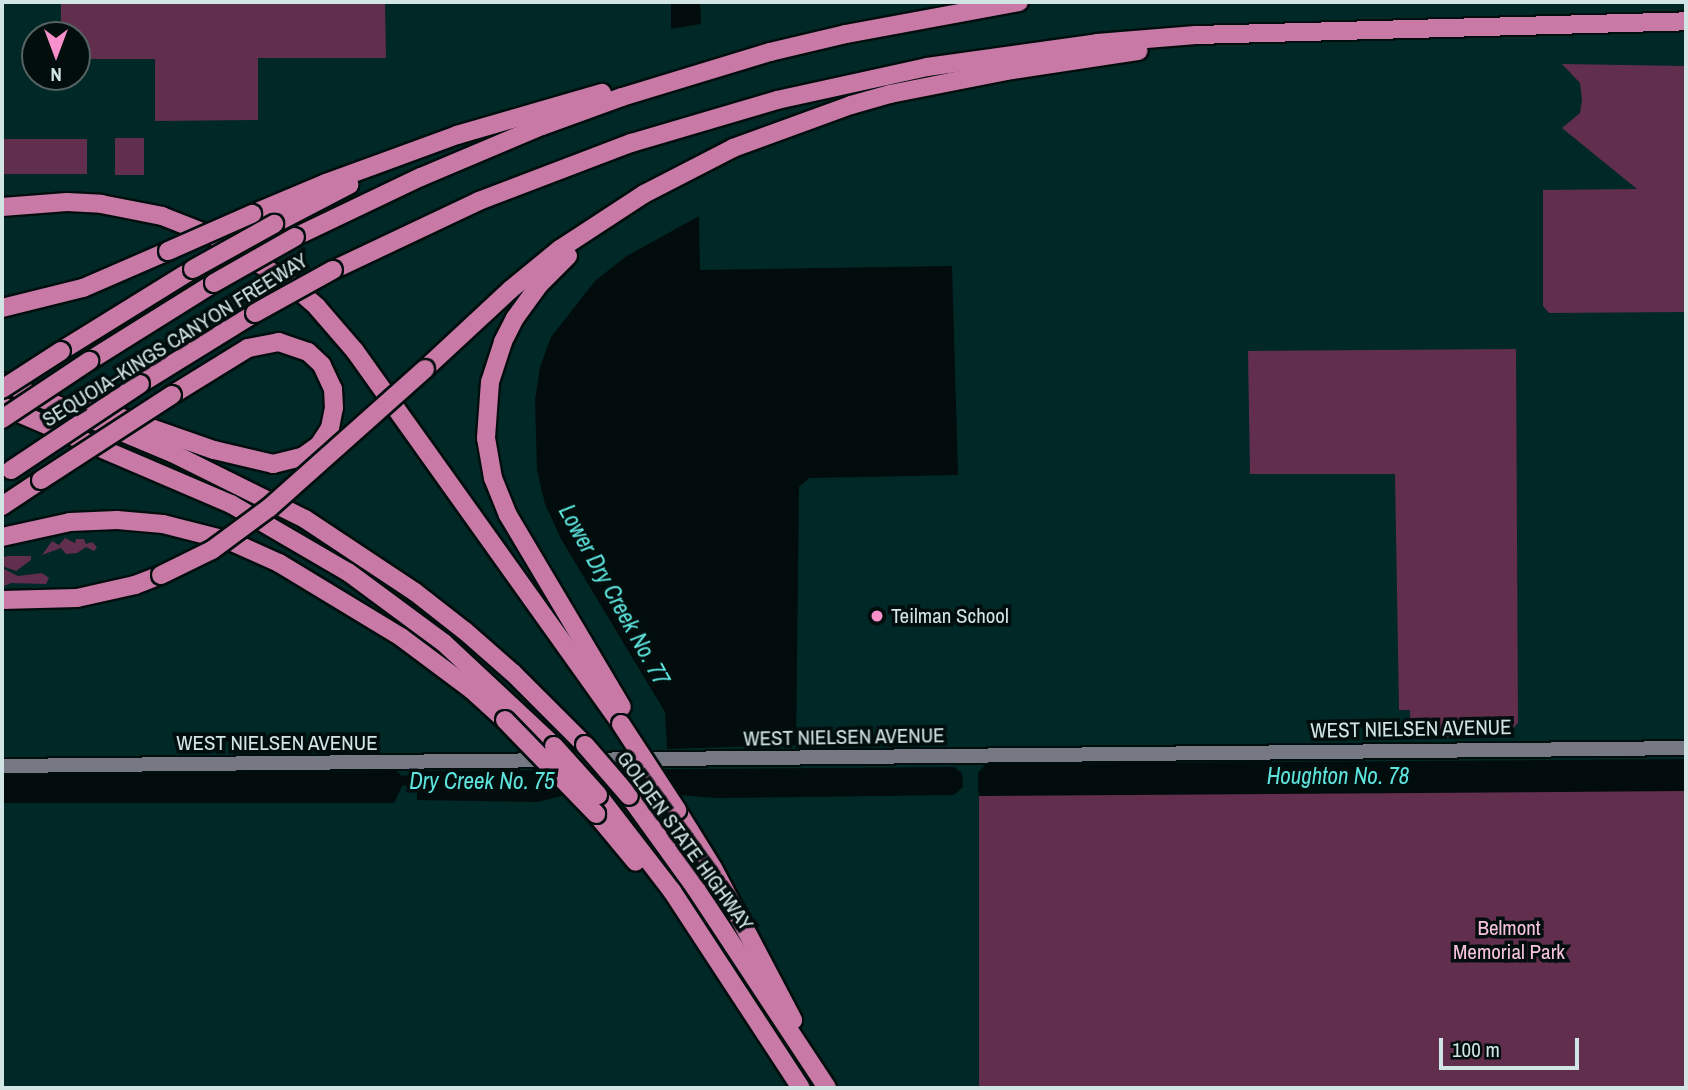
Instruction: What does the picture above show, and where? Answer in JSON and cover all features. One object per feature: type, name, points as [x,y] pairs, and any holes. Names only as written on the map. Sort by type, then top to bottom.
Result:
[{"type":"highway","name":"SEQUOIA–KINGS CANYON FREEWAY","points":[[2,419],[214,282],[295,237],[421,177],[542,126],[622,97],[770,52],[925,18],[1014,2]]},
{"type":"highway","name":"SEQUOIA–KINGS CANYON FREEWAY","points":[[6,473],[140,384],[255,313],[333,270],[479,201],[631,143],[778,100],[927,67],[1006,63],[1196,35],[1686,21]]},
{"type":"highway","points":[[2,308],[83,288],[326,183],[457,135],[634,85],[770,52]]},
{"type":"highway","points":[[2,600],[77,598],[161,575],[212,550],[258,516],[510,290],[589,229],[673,177],[783,128],[851,105],[1006,63]]},
{"type":"highway","points":[[783,128],[651,197],[569,256],[538,285],[515,318],[490,382],[486,438],[493,478],[501,500],[649,766],[713,868],[784,999],[812,1065]]},
{"type":"highway","points":[[2,389],[192,269],[274,224],[457,135]]},
{"type":"highway","points":[[2,206],[67,202],[101,204],[162,216],[220,239],[291,284],[317,307],[355,351],[626,723]]},
{"type":"highway","points":[[2,375],[176,437],[263,463],[284,463],[310,452],[330,428],[334,408],[333,389],[322,365],[308,352],[279,342],[248,348],[172,395],[41,480],[2,506]]},
{"type":"highway","name":"GOLDEN STATE HIGHWAY","points":[[2,382],[172,453],[305,519],[393,577],[465,631],[513,673],[584,745],[629,796],[696,888],[827,1088]]},
{"type":"highway","name":"GOLDEN STATE HIGHWAY","points":[[2,406],[231,504],[348,572],[401,609],[485,678],[598,794],[671,891],[799,1088]]},
{"type":"highway","points":[[2,419],[231,504]]},
{"type":"highway","points":[[2,537],[70,522],[117,520],[163,524],[230,541],[279,563],[401,637],[472,690],[505,720],[596,814],[662,897],[799,1088]]},
{"type":"street","name":"WEST NIELSEN AVENUE","points":[[2,766],[1686,748]]},
{"type":"green space","points":[[61,2],[385,2],[386,58],[258,58],[258,120],[155,121],[155,59],[91,59],[91,21],[61,21]]},
{"type":"green space","points":[[1562,64],[1686,66],[1686,312],[1549,313],[1543,306],[1543,190],[1637,189],[1562,128],[1580,113],[1582,100],[1580,83]]},
{"type":"green space","points":[[115,138],[144,138],[144,175],[115,175]]},
{"type":"green space","points":[[2,139],[87,139],[87,174],[2,174]]},
{"type":"green space","points":[[1516,349],[1518,723],[1505,736],[1411,738],[1410,710],[1399,710],[1395,474],[1250,474],[1248,351]]},
{"type":"green space","points":[[65,538],[75,543],[76,539],[84,539],[86,544],[92,542],[97,547],[94,551],[86,547],[77,553],[66,554],[61,548],[42,555],[52,541],[59,545]]},
{"type":"green space","points":[[31,556],[31,560],[16,571],[2,566],[2,558]]},
{"type":"green space","points":[[2,568],[18,576],[42,573],[49,578],[46,584],[11,583],[4,586]]},
{"type":"green space","name":"Belmont Memorial Park","points":[[979,791],[1686,791],[1686,1088],[979,1088]]},
{"type":"water","points":[[671,2],[700,2],[701,24],[671,29]]},
{"type":"water","name":"Lower Dry Creek No. 77","points":[[699,216],[700,270],[952,266],[958,475],[809,478],[799,487],[796,745],[667,749],[665,712],[561,539],[545,504],[537,470],[535,400],[540,367],[551,337],[595,281],[625,257]]},
{"type":"water","name":"Houghton No. 78","points":[[1686,759],[1686,791],[979,796],[978,786],[978,773],[986,764]]},
{"type":"water","points":[[954,767],[962,773],[963,787],[954,795],[716,798],[655,793],[565,795],[538,802],[417,800],[417,777],[424,771]]},
{"type":"water","points":[[396,771],[402,776],[402,786],[394,803],[2,803],[2,774]]},
{"type":"waterway","name":"Dry Creek No. 75","points":[[391,781],[428,780]]},
{"type":"place","name":"Teilman School","points":[[877,616]]}]
